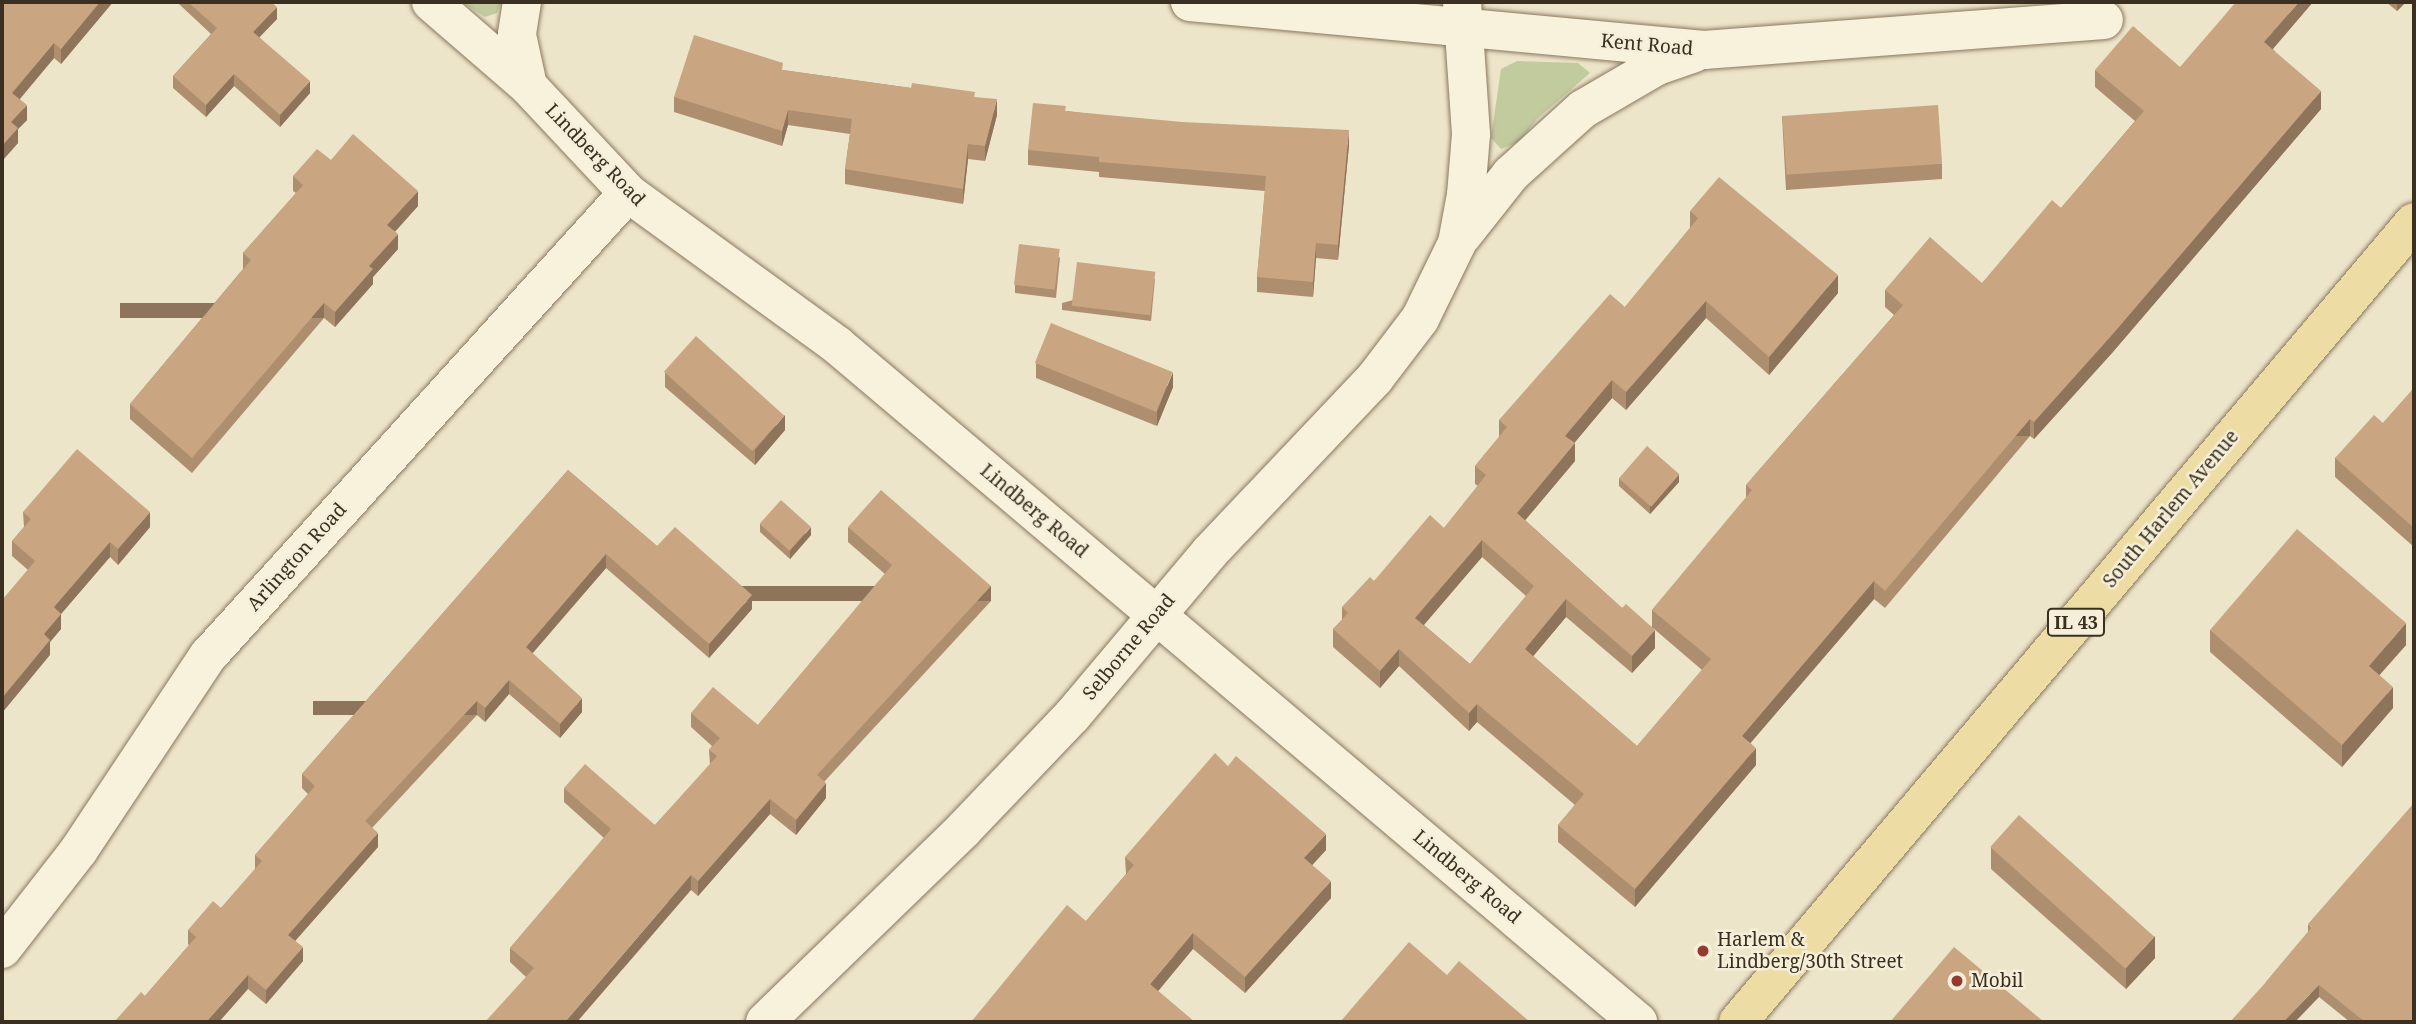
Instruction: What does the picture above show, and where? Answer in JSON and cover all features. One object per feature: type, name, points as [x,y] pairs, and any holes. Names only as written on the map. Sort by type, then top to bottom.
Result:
[{"type":"main road","name":"South Harlem Avenue","points":[[1738,1022],[2414,222]]},
{"type":"street","name":"Lindberg Road","points":[[431,2],[528,86],[628,193],[836,345],[1639,1022]]},
{"type":"street","points":[[522,2],[517,35],[528,86]]},
{"type":"street","name":"Kent Road","points":[[1189,2],[1461,15],[1704,50],[2104,20]]},
{"type":"street","name":"Selborne Road","points":[[1457,243],[1471,134],[1461,15]]},
{"type":"street","name":"Selborne Road","points":[[765,1022],[982,810],[1072,716],[1210,552],[1376,378],[1420,319],[1457,243],[1511,174],[1583,109],[1657,66],[1704,50]]},
{"type":"street","name":"Arlington Road","points":[[2,949],[79,850],[208,656],[628,193]]},
{"type":"green space","points":[[462,2],[501,2],[497,13],[485,17]]},
{"type":"green space","points":[[1517,61],[1578,63],[1590,73],[1537,119],[1519,142],[1501,149],[1491,138],[1501,69]]},
{"type":"building","points":[[2,2],[100,2],[61,49],[54,43],[12,93],[27,105],[11,122],[18,128],[2,146]]},
{"type":"building","points":[[188,2],[271,2],[277,7],[253,32],[310,81],[280,115],[234,74],[206,105],[173,76],[217,28]]},
{"type":"building","points":[[2236,2],[2299,2],[2264,42],[2321,91],[2112,335],[2034,422],[2030,419],[1885,591],[1874,581],[1742,736],[1756,748],[1635,889],[1558,825],[1584,794],[1477,704],[1469,713],[1399,649],[1380,671],[1333,629],[1348,613],[1342,607],[1370,577],[1374,581],[1430,515],[1444,528],[1486,475],[1475,466],[1507,427],[1499,420],[1610,294],[1625,307],[1698,218],[1690,211],[1719,177],[1838,275],[1769,357],[1706,301],[1626,392],[1612,380],[1565,436],[1575,443],[1517,513],[1622,608],[1626,604],[1655,630],[1632,656],[1566,599],[1525,649],[1637,746],[1711,659],[1652,610],[1752,490],[1746,485],[1903,305],[1885,290],[1930,237],[1982,283],[2052,200],[2061,208],[2144,111],[2095,70],[2133,26],[2180,67]],"holes":[[[1482,540],[1534,586],[1470,664],[1415,618]]]},
{"type":"building","points":[[694,35],[783,63],[782,70],[911,88],[912,83],[975,92],[974,97],[997,99],[985,146],[968,144],[963,189],[845,169],[852,119],[788,110],[782,131],[674,97]]},
{"type":"building","points":[[1033,103],[1066,106],[1065,111],[1182,122],[1349,130],[1338,245],[1316,243],[1313,282],[1257,277],[1266,176],[1099,162],[1099,157],[1028,150]]},
{"type":"building","points":[[1938,105],[1942,164],[1786,175],[1782,116]]},
{"type":"building","points":[[353,134],[418,191],[387,225],[398,234],[369,266],[373,269],[335,312],[324,303],[192,458],[130,404],[251,260],[243,253],[303,185],[293,176],[317,149],[331,160]]},
{"type":"building","points":[[1019,244],[1060,249],[1055,290],[1014,285]]},
{"type":"building","points":[[1077,262],[1155,272],[1150,315],[1072,306]]},
{"type":"building","points":[[1051,323],[1172,372],[1156,412],[1035,363]]},
{"type":"building","points":[[696,336],[784,416],[752,451],[664,372]]},
{"type":"building","points":[[2414,388],[2414,528],[2335,458],[2374,415],[2383,423]]},
{"type":"building","points":[[1647,446],[1679,474],[1651,507],[1619,478]]},
{"type":"building","points":[[77,449],[150,512],[118,549],[110,542],[54,607],[61,614],[44,634],[50,640],[2,698],[2,600],[35,561],[12,541],[31,519],[23,512]]},
{"type":"building","points":[[568,470],[657,546],[675,527],[752,595],[709,644],[606,554],[526,647],[582,698],[560,724],[509,680],[485,708],[477,701],[365,821],[378,833],[288,935],[303,947],[266,990],[248,975],[206,1022],[114,1022],[141,992],[145,996],[196,937],[188,930],[213,901],[221,908],[262,861],[255,855],[315,786],[302,774]]},
{"type":"building","points":[[881,490],[991,586],[817,775],[826,783],[796,820],[770,799],[698,881],[691,875],[565,1022],[485,1022],[534,968],[510,948],[611,829],[564,788],[585,764],[655,825],[717,756],[709,750],[720,738],[691,713],[713,687],[758,725],[892,565],[848,527]]},
{"type":"building","points":[[781,500],[811,527],[789,551],[760,524]]},
{"type":"building","points":[[2297,529],[2406,623],[2369,666],[2393,687],[2342,745],[2210,630]]},
{"type":"building","points":[[1215,753],[1228,766],[1236,756],[1326,834],[1304,858],[1331,881],[1245,977],[1193,933],[1150,984],[1195,1022],[971,1022],[1067,905],[1086,921],[1134,865],[1125,857]]},
{"type":"building","points":[[2414,803],[2414,1022],[2365,1022],[2319,985],[2283,1022],[2230,1022],[2312,927],[2308,924]]},
{"type":"building","points":[[2019,815],[2154,937],[2125,969],[1990,847]]},
{"type":"building","points":[[1409,942],[1447,975],[1459,961],[1530,1022],[1340,1022]]},
{"type":"building","name":"Mobil","points":[[1954,947],[2044,1022],[1890,1022]]},
{"type":"place","name":"Harlem & Lindberg/30th Street","points":[[1703,951]]},
{"type":"place","name":"Mobil","points":[[1957,981]]}]
